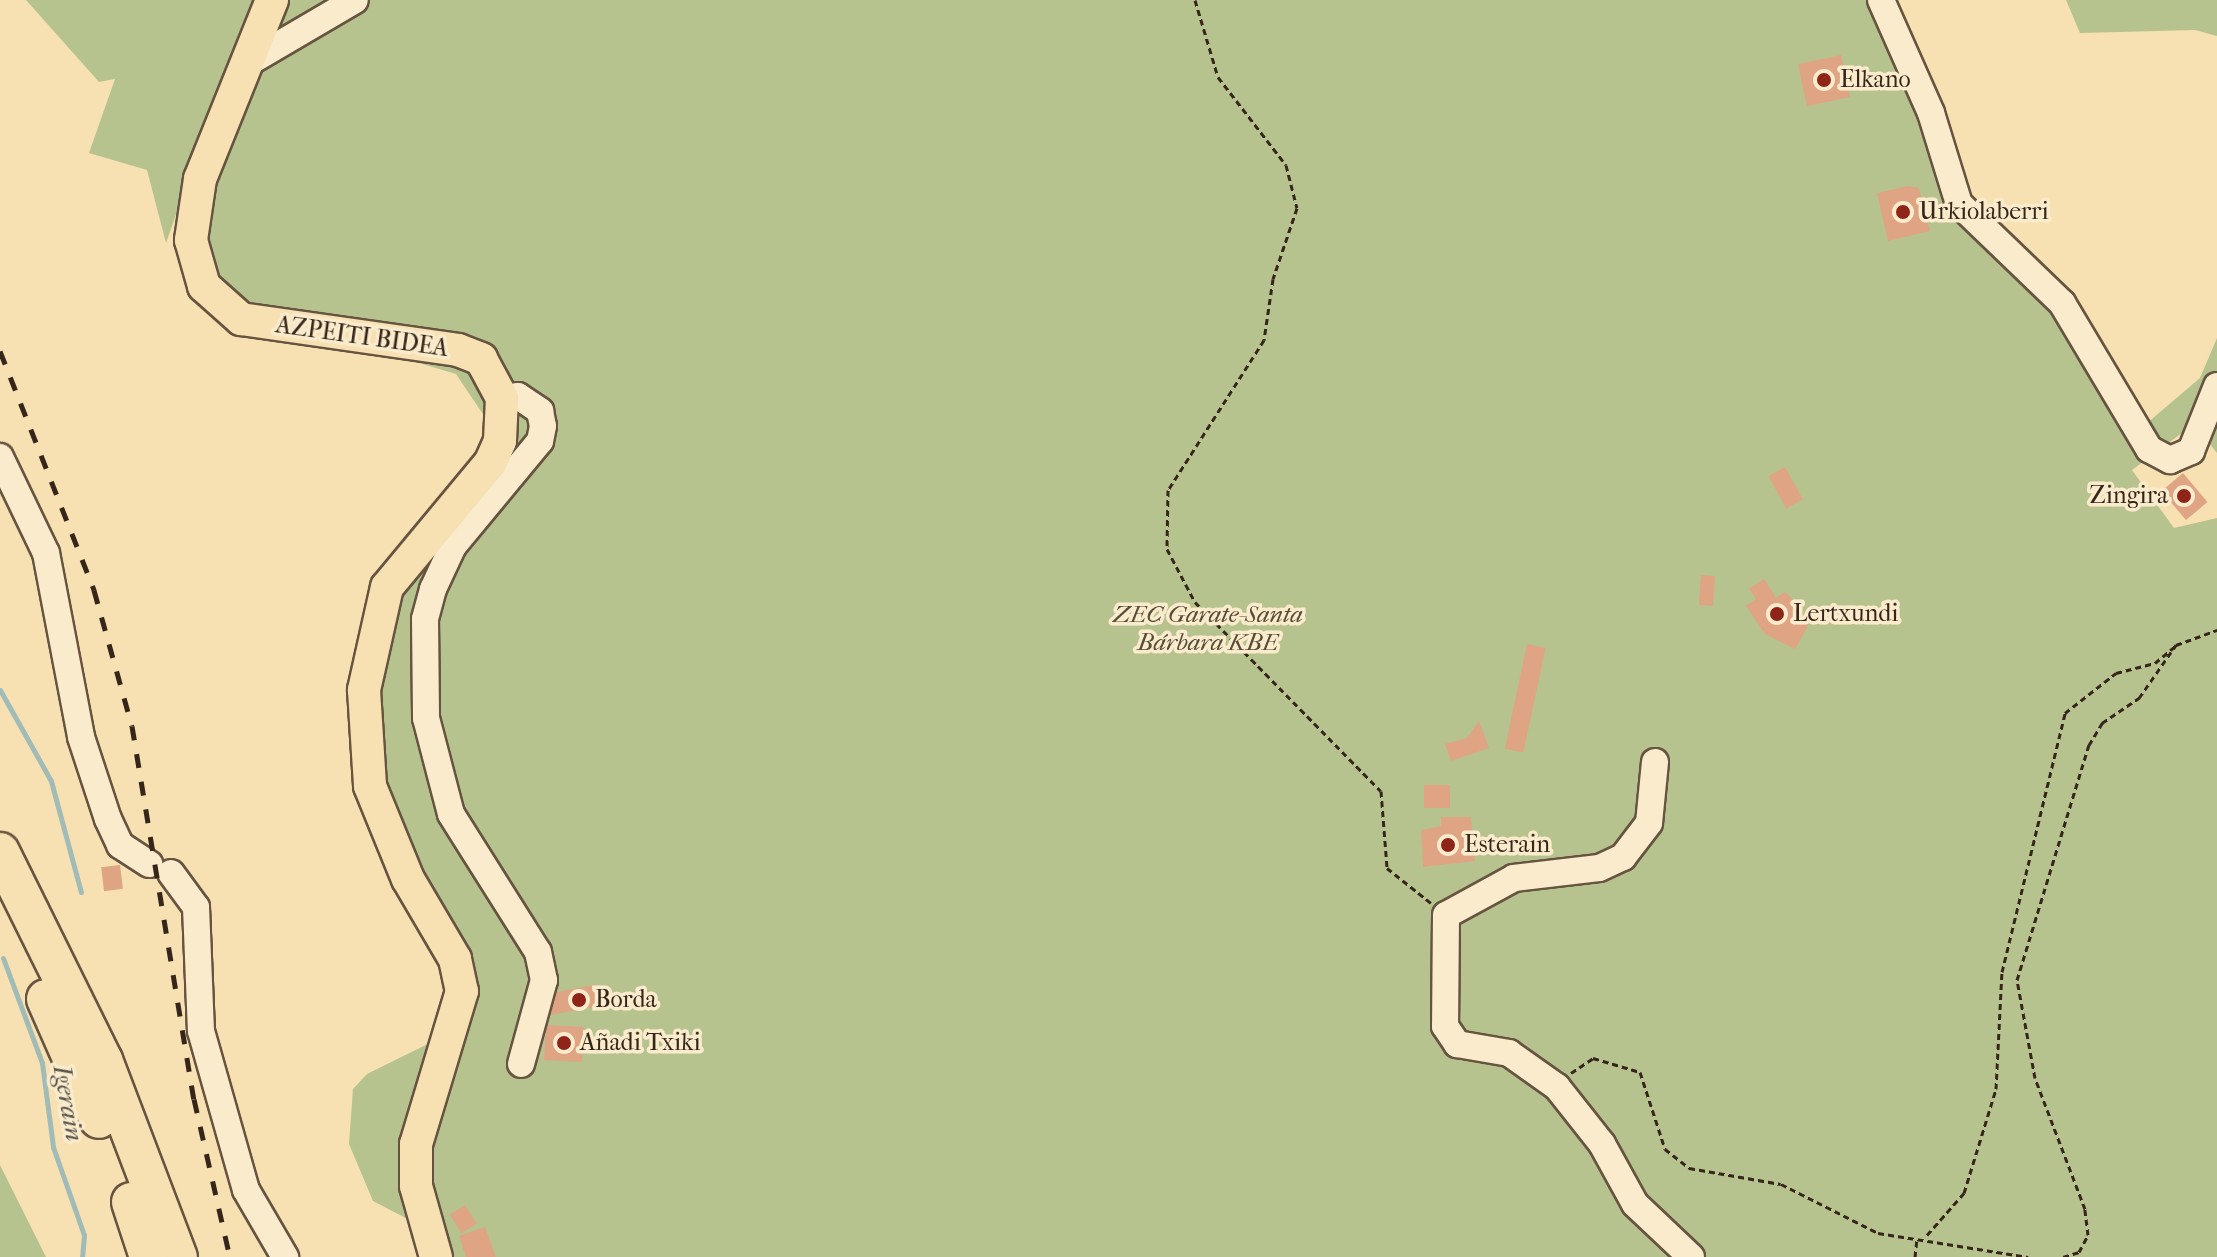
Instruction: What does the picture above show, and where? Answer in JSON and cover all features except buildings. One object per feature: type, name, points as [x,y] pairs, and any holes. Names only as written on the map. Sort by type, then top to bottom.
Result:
[{"type":"highway","points":[[0,852],[103,1060],[178,1257]]},
{"type":"highway","points":[[0,908],[79,1071],[149,1257]]},
{"type":"main road","name":"AZPEITI BIDEA","points":[[272,0],[193,213],[191,240],[204,286],[241,319],[458,350],[481,359],[502,398]]},
{"type":"main road","points":[[436,1257],[416,1186],[416,1144],[462,991],[455,959],[408,879],[370,786],[364,690],[387,587],[490,463],[500,441],[502,398]]},
{"type":"street","points":[[246,64],[355,0]]},
{"type":"street","points":[[1881,0],[1931,113],[1959,204],[2062,303],[2149,449],[2170,460],[2191,451],[2217,386]]},
{"type":"street","points":[[502,398],[518,396],[540,411],[542,433],[453,546],[433,589],[425,619],[426,718],[451,814],[538,952],[544,980],[521,1064]]},
{"type":"street","points":[[0,457],[46,553],[81,737],[108,819],[120,845],[160,869],[196,907],[201,1031],[246,1190],[285,1257]]},
{"type":"street","points":[[1655,762],[1649,823],[1623,857],[1599,868],[1514,878],[1446,915],[1449,1038],[1509,1053],[1557,1087],[1602,1144],[1635,1204],[1691,1257]]},
{"type":"path","points":[[1195,0],[1218,77],[1286,165],[1297,208],[1273,279],[1264,340],[1168,490],[1167,549],[1195,602],[1381,791],[1387,868],[1446,915]]},
{"type":"path","points":[[1557,1087],[1593,1058],[1629,1067],[1640,1072],[1656,1131],[1673,1161],[1781,1184],[1878,1233],[1917,1238],[1927,1235],[1964,1193],[1996,1089],[2002,972],[2065,713],[2116,673],[2155,663],[2176,645],[2217,630]]},
{"type":"path","points":[[2063,1257],[2079,1252],[2088,1235],[2085,1209],[2035,1078],[2017,980],[2089,745],[2102,723],[2139,698],[2176,645]]},
{"type":"path","points":[[1927,1235],[1990,1256],[2028,1257]]},
{"type":"path","points":[[1915,1257],[1917,1238]]},
{"type":"green space","name":"ZEC Garate-Santa Bárbara KBE","points":[[26,0],[1889,0],[1963,192],[2146,424],[2200,378],[2217,338],[2217,453],[2194,424],[2132,470],[2174,528],[2217,518],[2217,1257],[451,1257],[446,1239],[373,1201],[349,1144],[353,1089],[367,1074],[446,1035],[465,1011],[390,823],[372,698],[399,594],[511,456],[456,374],[227,306],[185,189],[166,243],[147,170],[89,153],[115,79],[99,82]]},
{"type":"green space","points":[[2066,0],[2217,0],[2217,36],[2195,30],[2080,33]]},
{"type":"green space","points":[[0,1165],[46,1257],[0,1257]]},
{"type":"waterway","name":"Igerain","points":[[0,690],[51,781],[81,892]]},
{"type":"waterway","name":"Igerain","points":[[3,958],[42,1063],[53,1147],[84,1235],[82,1257]]},
{"type":"railway","points":[[0,351],[94,590],[132,726],[194,1099],[230,1257]]},
{"type":"place","name":"Elkano","points":[[1824,80]]},
{"type":"place","name":"Urkiolaberri","points":[[1903,212]]},
{"type":"place","name":"Zingira","points":[[2184,496]]},
{"type":"place","name":"Lertxundi","points":[[1777,614]]},
{"type":"place","name":"Esterain","points":[[1448,845]]},
{"type":"place","name":"Borda","points":[[579,1000]]},
{"type":"place","name":"Añadi Txiki","points":[[564,1043]]}]
